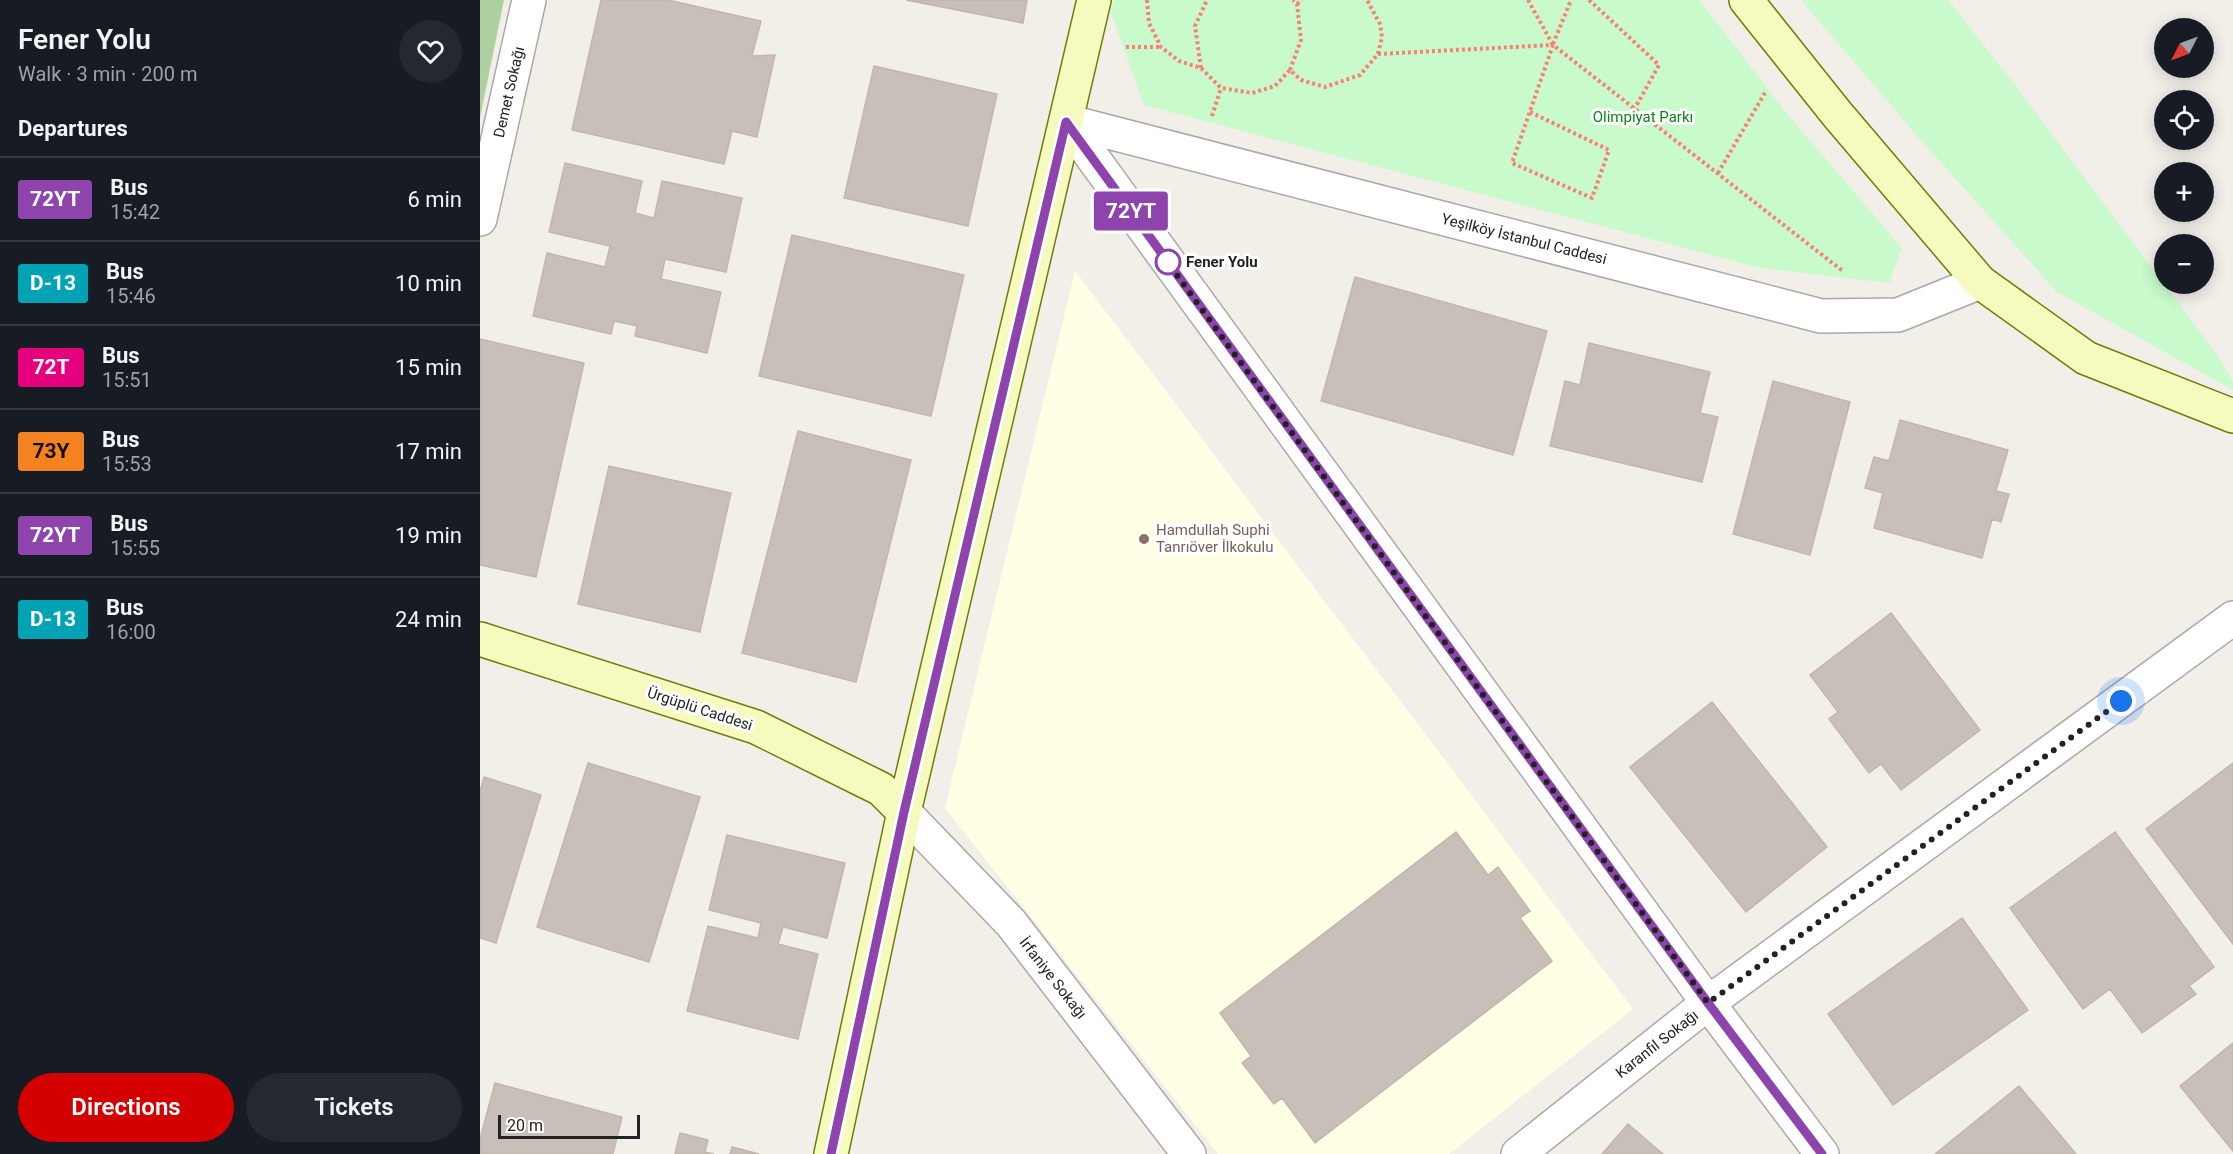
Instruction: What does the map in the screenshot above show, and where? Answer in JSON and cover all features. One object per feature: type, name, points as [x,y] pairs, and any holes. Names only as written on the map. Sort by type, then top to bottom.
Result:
[{"type":"main road","points":[[831,1154],[904,812],[1094,0]]},
{"type":"main road","points":[[1746,0],[1837,114],[1980,282],[2086,358],[2233,416]]},
{"type":"main road","name":"Ürgüplü Caddesi","points":[[480,639],[756,727],[881,789],[904,812]]},
{"type":"street","name":"Demet Sokağı","points":[[480,219],[529,0]]},
{"type":"street","name":"Yeşilköy İstanbul Caddesi","points":[[1066,122],[1821,316],[1898,315],[1980,282]]},
{"type":"street","points":[[1066,122],[1708,1003],[1822,1154]]},
{"type":"street","name":"Karanfil Sokağı","points":[[1518,1154],[1708,1003],[2233,618]]},
{"type":"street","name":"İrfaniye Sokağı","points":[[904,812],[1011,923],[1189,1154]]},
{"type":"path","points":[[1147,0],[1149,23],[1161,47],[1179,62],[1201,68],[1221,88],[1252,93],[1275,86],[1290,70],[1301,40],[1295,2],[1302,0]]},
{"type":"path","points":[[1201,68],[1195,26],[1207,0]]},
{"type":"path","points":[[1290,70],[1301,80],[1325,87],[1360,75],[1378,54],[1382,38],[1380,24],[1367,0]]},
{"type":"path","points":[[1528,0],[1553,45],[1844,273]]},
{"type":"path","points":[[1530,112],[1609,150],[1592,198],[1512,163],[1553,45],[1571,0]]},
{"type":"path","points":[[1589,0],[1659,65],[1635,108]]},
{"type":"path","points":[[1378,54],[1553,45]]},
{"type":"path","points":[[1718,173],[1788,53]]},
{"type":"shaded area","name":"Hamdullah Suphi Tanrıöver İlkokulu","points":[[1075,271],[1633,1009],[1449,1154],[1218,1154],[945,808]]},
{"type":"green space","points":[[480,0],[504,0],[480,118]]},
{"type":"green space","name":"Olimpiyat Parkı","points":[[1114,0],[1699,0],[1788,115],[1902,248],[1889,283],[1760,268],[1144,105],[1111,13]]},
{"type":"green space","points":[[1801,0],[1948,0],[2012,81],[2154,271],[2154,294],[2172,294],[2218,356],[2233,382],[2233,390],[2057,292],[1919,138]]},
{"type":"building","points":[[601,0],[668,0],[761,21],[752,56],[775,55],[757,137],[732,131],[724,164],[572,130]]},
{"type":"building","points":[[906,0],[1027,0],[1023,23]]},
{"type":"building","points":[[874,66],[997,94],[968,226],[844,198]]},
{"type":"building","points":[[565,163],[642,181],[635,213],[654,218],[662,181],[742,198],[726,272],[665,259],[661,279],[721,292],[707,353],[635,336],[637,326],[614,321],[611,334],[533,316],[547,253],[605,267],[610,246],[549,232]]},
{"type":"building","points":[[792,235],[964,275],[931,416],[759,376]]},
{"type":"building","points":[[1355,277],[1547,331],[1513,455],[1321,401]]},
{"type":"building","points":[[480,339],[584,363],[536,577],[480,565]]},
{"type":"building","points":[[1589,343],[1710,372],[1700,413],[1718,417],[1702,482],[1550,446],[1565,381],[1580,385]]},
{"type":"building","points":[[1773,381],[1850,402],[1810,555],[1733,534]]},
{"type":"building","points":[[1900,420],[2008,450],[1996,491],[2009,494],[2001,522],[1992,519],[1982,558],[1874,528],[1883,493],[1865,488],[1874,457],[1889,461]]},
{"type":"building","points":[[798,431],[911,460],[856,682],[742,653]]},
{"type":"building","points":[[609,466],[731,493],[700,632],[578,604]]},
{"type":"building","points":[[1891,613],[1980,730],[1901,790],[1881,764],[1869,773],[1829,719],[1838,712],[1810,675]]},
{"type":"building","points":[[1712,702],[1827,847],[1746,912],[1630,767]]},
{"type":"building","points":[[588,763],[700,797],[649,962],[537,927]]},
{"type":"building","points":[[2233,763],[2233,944],[2146,829]]},
{"type":"building","points":[[484,777],[541,795],[496,943],[480,938],[480,791]]},
{"type":"building","points":[[1456,832],[1488,875],[1498,867],[1530,911],[1520,918],[1552,961],[1315,1143],[1282,1098],[1274,1104],[1242,1063],[1251,1056],[1220,1013]]},
{"type":"building","points":[[2115,832],[2214,967],[2189,986],[2196,994],[2142,1033],[2110,989],[2083,1009],[2010,908]]},
{"type":"building","points":[[727,835],[845,863],[827,938],[783,927],[778,944],[818,954],[798,1039],[687,1011],[708,926],[758,938],[761,923],[709,910]]},
{"type":"building","points":[[1962,918],[2028,1010],[1893,1105],[1828,1014]]},
{"type":"building","points":[[2233,1043],[2233,1151],[2180,1086]]},
{"type":"building","points":[[495,1083],[622,1117],[613,1154],[480,1154],[480,1139]]},
{"type":"building","points":[[2019,1086],[2076,1154],[1935,1154]]},
{"type":"building","points":[[1628,1124],[1663,1154],[1602,1154]]},
{"type":"building","points":[[680,1133],[708,1140],[705,1152],[714,1154],[675,1154]]},
{"type":"building","points":[[732,1147],[759,1154],[730,1154]]},
{"type":"bus line","name":"72YT","points":[[831,1154],[904,812],[1066,122],[1708,1003],[1822,1154]]},
{"type":"place","name":"Fener Yolu","points":[[1168,262]]},
{"type":"place","name":"Hamdullah Suphi Tanrıöver İlkokulu","points":[[1144,539]]},
{"type":"route","points":[[1168,262],[1163,256],[1708,1003],[2121,701]]}]
